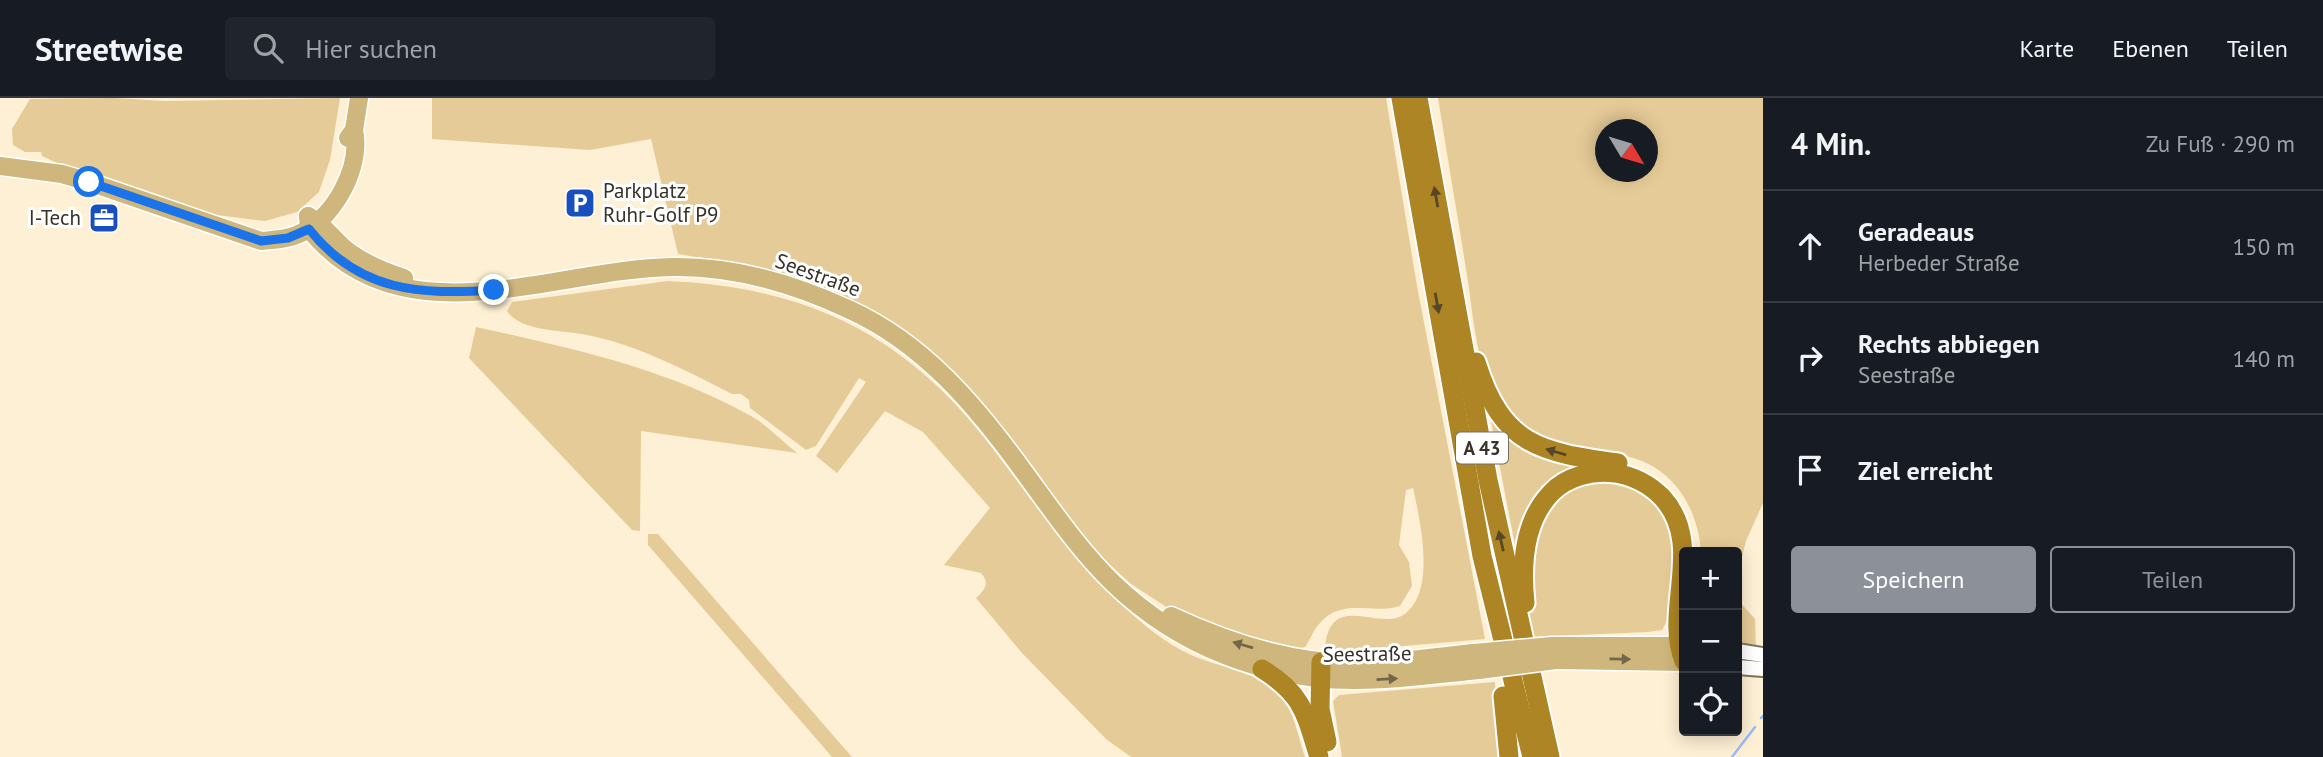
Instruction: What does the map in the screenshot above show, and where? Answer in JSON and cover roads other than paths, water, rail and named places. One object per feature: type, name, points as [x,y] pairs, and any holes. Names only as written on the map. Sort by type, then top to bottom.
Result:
[{"type":"highway","name":"A 43","points":[[1401,98],[1482,556],[1532,757]]},
{"type":"highway","name":"A 43","points":[[1418,98],[1488,480],[1550,757]]},
{"type":"highway","points":[[1448,264],[1461,289],[1482,383],[1507,423],[1518,435],[1549,451],[1632,466],[1659,481],[1683,510],[1692,536],[1693,547]]},
{"type":"highway","points":[[1543,729],[1524,599],[1525,557],[1536,512],[1555,489],[1568,481],[1593,473],[1627,475],[1654,489],[1669,506],[1681,532],[1684,554],[1683,610]]},
{"type":"highway","points":[[1482,556],[1483,591],[1508,722],[1509,757]]},
{"type":"highway","points":[[1262,669],[1294,692],[1307,717],[1319,757]]},
{"type":"highway","points":[[1307,717],[1314,670]]},
{"type":"highway","points":[[1314,670],[1330,757]]},
{"type":"main road","points":[[0,166],[53,173],[89,182],[261,241],[288,238],[312,222],[332,193],[356,114]]},
{"type":"main road","name":"Seestraße","points":[[312,222],[349,252],[372,266],[429,290],[512,288],[628,270],[701,267],[771,280],[827,299],[892,333],[947,378],[996,433],[1088,555],[1120,590],[1168,627],[1206,647],[1262,669],[1314,670],[1369,663],[1477,661],[1554,653],[1679,654]]},
{"type":"main road","name":"Seestraße","points":[[1088,555],[1169,615],[1244,646],[1314,670]]},
{"type":"street","points":[[1742,652],[1763,654]]},
{"type":"street","points":[[1742,667],[1763,669]]},
{"type":"waterway","points":[[1732,757],[1755,727]]},
{"type":"place","name":"Parkplatz Ruhr-Golf P9","points":[[580,203]]},
{"type":"place","name":"I-Tech","points":[[104,218]]}]
